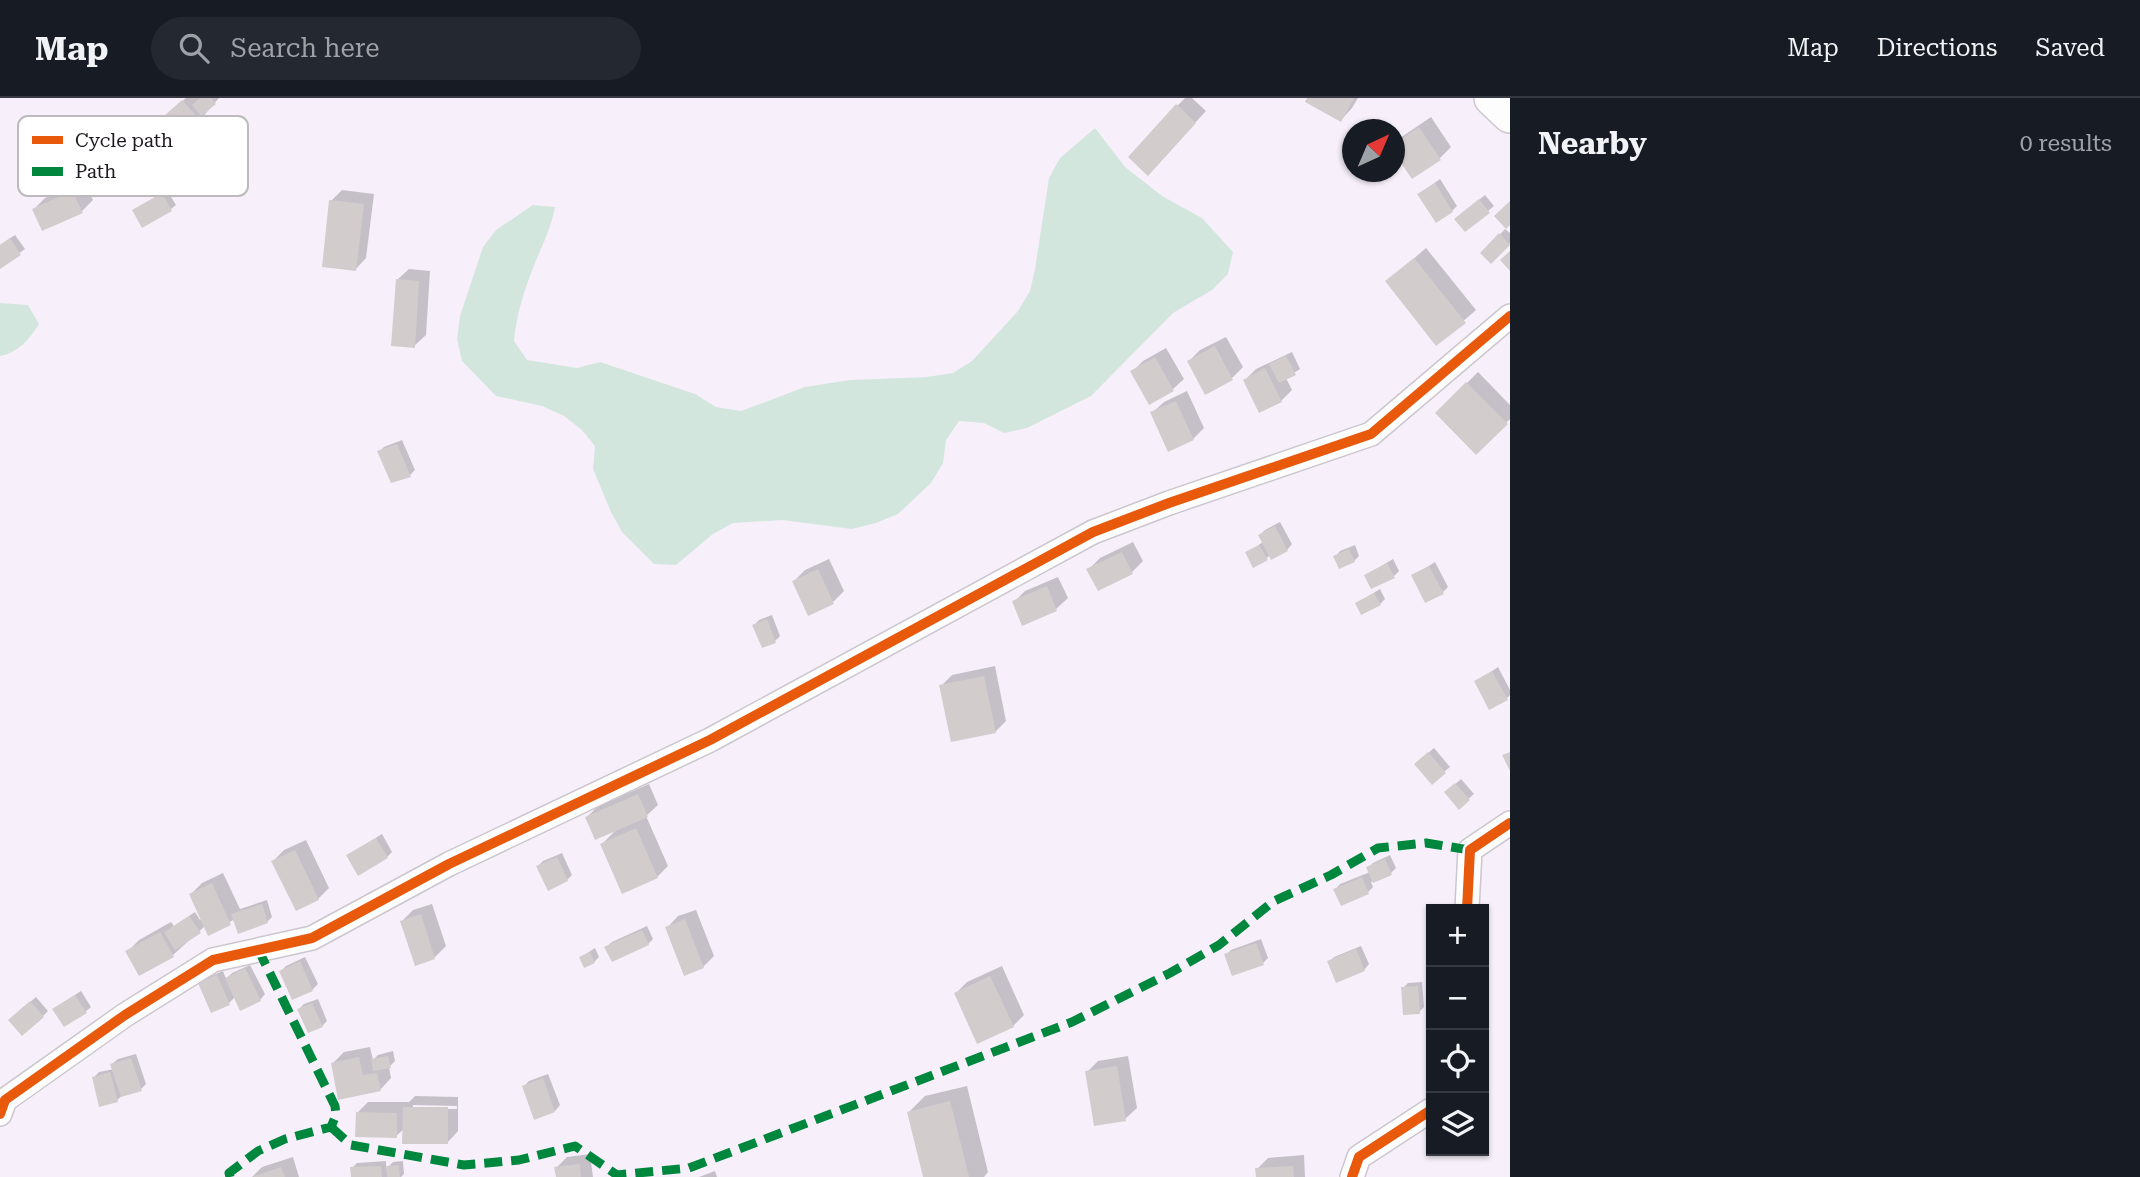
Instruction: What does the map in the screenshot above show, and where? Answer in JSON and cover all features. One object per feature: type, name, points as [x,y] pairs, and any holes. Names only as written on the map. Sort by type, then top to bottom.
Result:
[{"type":"main road","points":[[1492,98],[1510,116]]},
{"type":"street","points":[[0,1114],[5,1100],[125,1015],[213,960],[312,937],[449,864],[710,740],[1093,532],[1169,502],[1371,434],[1510,316]]},
{"type":"street","points":[[1467,904],[1470,850],[1510,823]]},
{"type":"street","points":[[1352,1177],[1359,1157],[1426,1113]]},
{"type":"shaded area","points":[[1095,128],[1125,167],[1162,196],[1202,218],[1233,252],[1228,274],[1212,290],[1173,313],[1091,396],[1027,428],[1004,433],[984,423],[959,421],[946,440],[943,463],[931,483],[898,514],[876,523],[852,529],[782,520],[733,523],[713,534],[676,565],[654,564],[622,532],[611,512],[593,469],[595,446],[582,430],[564,416],[542,406],[496,396],[462,361],[457,339],[460,316],[483,247],[496,230],[533,205],[555,207],[524,292],[516,325],[514,341],[527,360],[577,368],[600,362],[695,394],[716,407],[741,411],[805,387],[850,380],[927,377],[953,373],[972,361],[1018,311],[1030,291],[1049,178],[1060,158]]},
{"type":"shaded area","points":[[0,303],[28,305],[39,324],[23,344],[13,352],[0,356]]},
{"type":"building","points":[[200,98],[211,98],[216,104],[201,116],[192,105]]},
{"type":"building","points":[[1307,98],[1354,98],[1341,122],[1305,102]]},
{"type":"building","points":[[182,100],[196,116],[164,116]]},
{"type":"building","points":[[1176,104],[1196,123],[1148,176],[1128,157]]},
{"type":"building","points":[[1419,127],[1441,160],[1412,179],[1405,169],[1405,137]]},
{"type":"building","points":[[1435,183],[1453,212],[1436,223],[1417,194]]},
{"type":"building","points":[[61,196],[74,196],[83,213],[42,231],[32,209]]},
{"type":"building","points":[[157,196],[164,196],[172,211],[142,228],[132,210]]},
{"type":"building","points":[[1479,199],[1490,213],[1465,232],[1454,219]]},
{"type":"building","points":[[329,200],[364,204],[356,271],[322,267]]},
{"type":"building","points":[[1510,201],[1510,225],[1506,229],[1494,216]]},
{"type":"building","points":[[1499,233],[1510,245],[1491,264],[1480,253]]},
{"type":"building","points":[[10,238],[21,255],[0,269],[0,245]]},
{"type":"building","points":[[1510,251],[1510,271],[1500,260]]},
{"type":"building","points":[[1414,258],[1466,323],[1436,346],[1385,281]]},
{"type":"building","points":[[396,279],[419,281],[415,348],[391,346]]},
{"type":"building","points":[[1215,346],[1233,380],[1205,395],[1187,361]]},
{"type":"building","points":[[1286,356],[1296,375],[1279,383],[1269,364]]},
{"type":"building","points":[[1155,357],[1174,391],[1149,405],[1130,371]]},
{"type":"building","points":[[1265,368],[1282,402],[1259,413],[1243,380]]},
{"type":"building","points":[[1466,382],[1508,424],[1476,455],[1435,413]]},
{"type":"building","points":[[1176,401],[1194,440],[1168,452],[1150,412]]},
{"type":"building","points":[[397,444],[411,477],[391,483],[377,451]]},
{"type":"building","points":[[1275,526],[1288,551],[1271,560],[1258,535]]},
{"type":"building","points":[[1259,545],[1268,560],[1253,568],[1245,552]]},
{"type":"building","points":[[1349,549],[1355,562],[1339,569],[1333,556]]},
{"type":"building","points":[[1122,552],[1133,574],[1098,591],[1086,569]]},
{"type":"building","points":[[1387,563],[1395,578],[1371,589],[1364,575]]},
{"type":"building","points":[[1429,566],[1444,594],[1425,603],[1411,575]]},
{"type":"building","points":[[818,569],[834,604],[808,616],[792,581]]},
{"type":"building","points":[[1047,586],[1057,611],[1022,626],[1012,601]]},
{"type":"building","points":[[1374,593],[1381,605],[1361,615],[1355,603]]},
{"type":"building","points":[[767,619],[776,643],[762,648],[752,625]]},
{"type":"building","points":[[1492,671],[1508,700],[1489,710],[1474,681]]},
{"type":"building","points":[[984,676],[996,733],[951,742],[939,685]]},
{"type":"building","points":[[1428,752],[1446,773],[1432,785],[1414,764]]},
{"type":"building","points":[[1510,752],[1510,771],[1502,755]]},
{"type":"building","points":[[1455,783],[1470,800],[1459,810],[1444,792]]},
{"type":"building","points":[[638,794],[648,817],[595,840],[585,817]]},
{"type":"building","points":[[636,828],[658,878],[622,894],[600,844]]},
{"type":"building","points":[[376,838],[388,858],[358,876],[346,855]]},
{"type":"building","points":[[295,850],[319,900],[296,911],[271,861]]},
{"type":"building","points":[[557,857],[568,881],[548,891],[536,866]]},
{"type":"building","points":[[1385,859],[1392,875],[1373,883],[1366,867]]},
{"type":"building","points":[[1362,877],[1369,894],[1341,906],[1333,889]]},
{"type":"building","points":[[212,883],[231,925],[208,936],[189,894]]},
{"type":"building","points":[[262,904],[268,923],[238,934],[231,914]]},
{"type":"building","points":[[421,914],[435,959],[415,966],[400,921]]},
{"type":"building","points":[[189,916],[201,933],[175,950],[164,932]]},
{"type":"building","points":[[685,919],[704,968],[684,976],[665,927]]},
{"type":"building","points":[[642,930],[649,945],[612,962],[604,947]]},
{"type":"building","points":[[160,932],[174,957],[139,976],[125,951]]},
{"type":"building","points":[[1256,943],[1264,965],[1232,976],[1224,954]]},
{"type":"building","points":[[1356,949],[1365,971],[1336,983],[1327,961]]},
{"type":"building","points":[[590,952],[595,963],[584,968],[579,957]]},
{"type":"building","points":[[300,961],[313,991],[292,1000],[279,971]]},
{"type":"building","points":[[245,968],[261,1001],[240,1011],[225,978]]},
{"type":"building","points":[[217,975],[230,1005],[211,1013],[198,983]]},
{"type":"building","points":[[990,976],[1014,1027],[977,1044],[954,993]]},
{"type":"building","points":[[1418,986],[1420,1014],[1403,1015],[1401,987]]},
{"type":"building","points":[[75,995],[87,1013],[64,1027],[52,1009]]},
{"type":"building","points":[[30,1001],[44,1017],[22,1036],[8,1020]]},
{"type":"building","points":[[312,1003],[323,1027],[308,1033],[297,1009]]},
{"type":"building","points":[[388,1056],[391,1068],[373,1071],[371,1059]]},
{"type":"building","points":[[359,1057],[363,1075],[377,1073],[381,1091],[338,1100],[331,1063]]},
{"type":"building","points":[[131,1058],[142,1091],[121,1097],[110,1064]]},
{"type":"building","points":[[1117,1066],[1126,1121],[1094,1126],[1085,1071]]},
{"type":"building","points":[[110,1072],[118,1102],[99,1107],[92,1077]]},
{"type":"building","points":[[543,1078],[555,1112],[534,1120],[522,1086]]},
{"type":"building","points":[[950,1101],[969,1177],[923,1177],[907,1112]]},
{"type":"building","points":[[403,1107],[448,1107],[448,1144],[402,1144]]},
{"type":"building","points":[[356,1112],[397,1113],[397,1138],[355,1137]]},
{"type":"building","points":[[580,1164],[581,1177],[556,1177],[554,1167]]},
{"type":"building","points":[[399,1165],[400,1177],[387,1177],[386,1166]]},
{"type":"building","points":[[381,1166],[382,1177],[351,1177],[350,1167]]},
{"type":"building","points":[[1293,1166],[1294,1177],[1256,1177],[1255,1168]]},
{"type":"building","points":[[281,1167],[285,1177],[252,1177]]},
{"type":"marked path","points":[[331,1127],[351,1145],[464,1165],[519,1160],[575,1146],[617,1175],[689,1168],[1072,1022],[1170,973],[1219,945],[1274,901],[1331,875],[1378,848],[1426,843],[1470,850]]},
{"type":"marked path","points":[[230,1177],[229,1173],[258,1151],[285,1139],[331,1127],[336,1115],[335,1106],[258,949]]},
{"type":"cycle path","points":[[0,1114],[5,1100],[125,1015],[213,960],[312,938],[449,864],[710,740],[1093,532],[1371,434],[1510,316]]},
{"type":"cycle path","points":[[1467,904],[1470,850],[1510,823]]},
{"type":"cycle path","points":[[1352,1177],[1359,1157],[1426,1113]]}]
